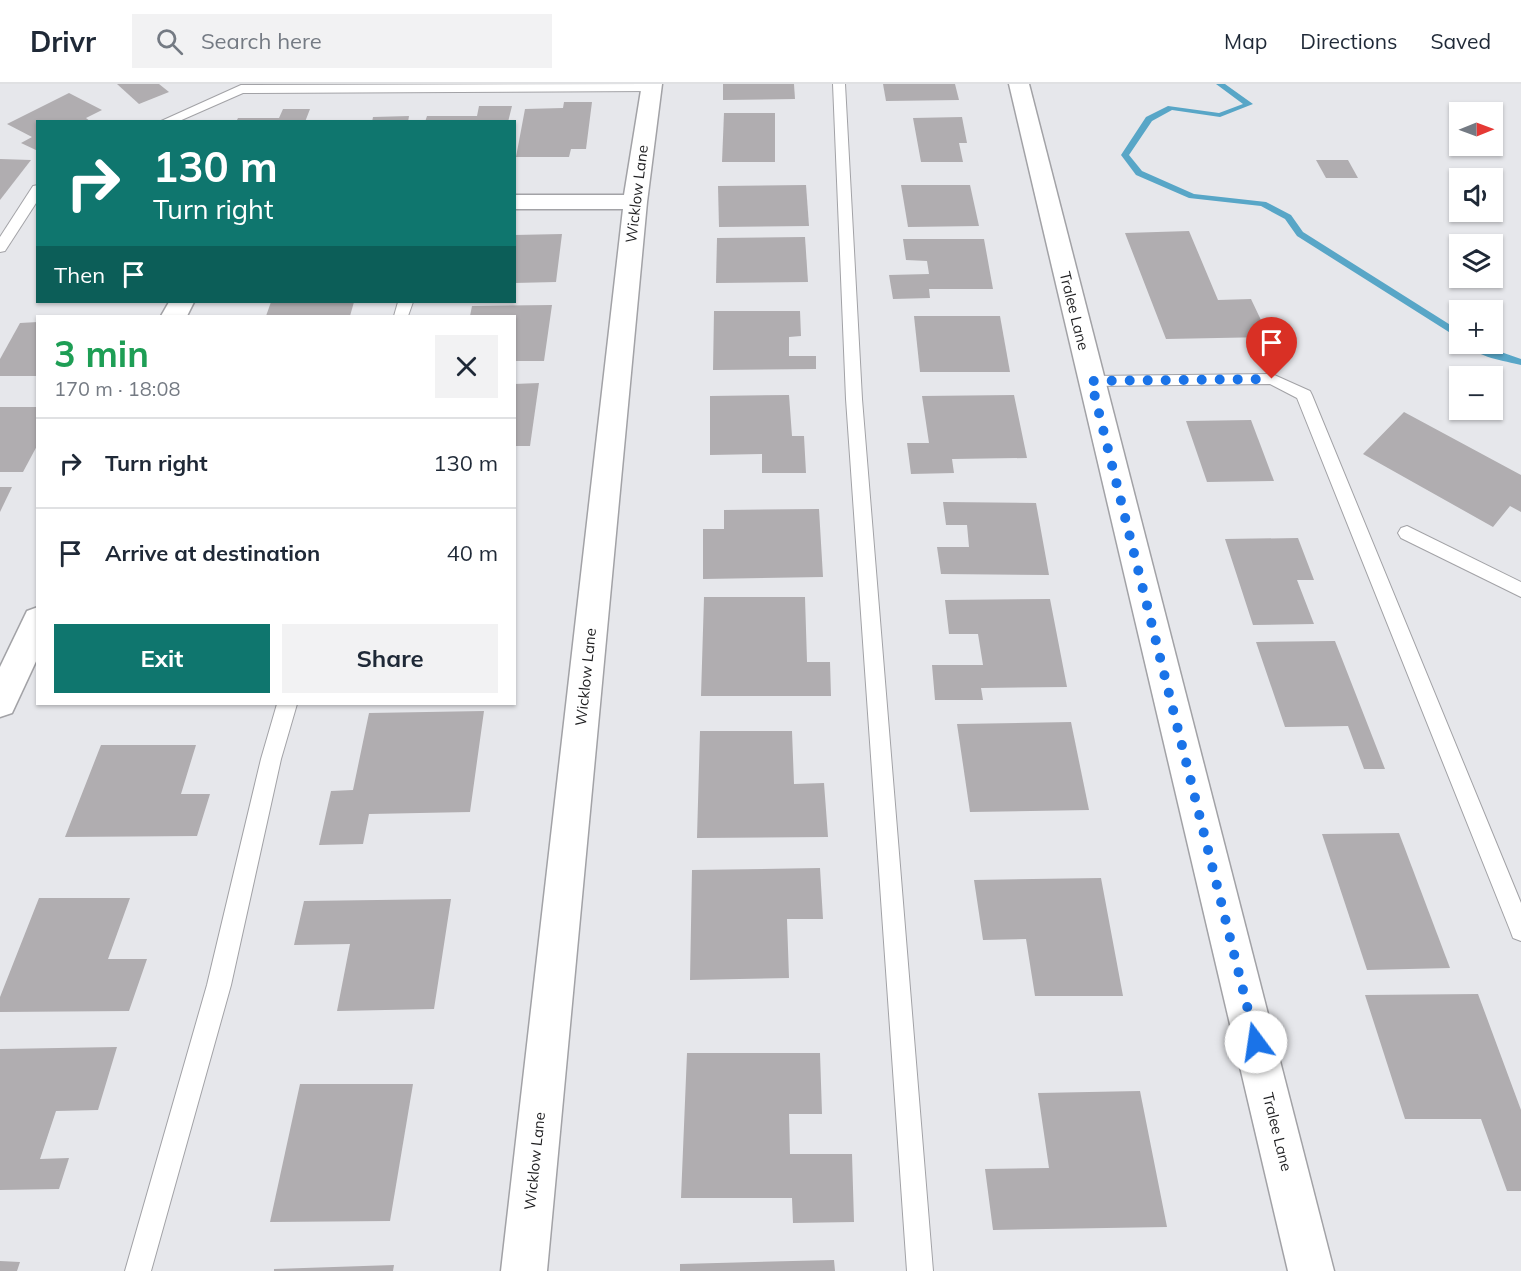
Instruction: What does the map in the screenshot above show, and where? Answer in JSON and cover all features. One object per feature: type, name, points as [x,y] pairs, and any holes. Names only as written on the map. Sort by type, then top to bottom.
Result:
[{"type":"street","name":"Tralee Lane","points":[[1019,84],[1091,381],[1178,722],[1311,1271]]},
{"type":"street","name":"Wicklow Lane","points":[[524,1271],[635,202],[652,85]]},
{"type":"street","points":[[516,202],[635,202]]},
{"type":"street","points":[[0,703],[36,624]]},
{"type":"lane","points":[[839,84],[854,399],[920,1271]]},
{"type":"lane","points":[[170,120],[241,89],[652,85]]},
{"type":"lane","points":[[0,248],[36,192]]},
{"type":"lane","points":[[1091,381],[1272,379],[1304,395],[1521,930]]},
{"type":"lane","points":[[1407,533],[1521,590]]},
{"type":"lane","points":[[138,1271],[219,985],[271,759],[287,705]]},
{"type":"building","points":[[117,84],[159,84],[169,92],[139,104]]},
{"type":"building","points":[[723,84],[794,84],[795,99],[723,100]]},
{"type":"building","points":[[883,84],[955,84],[959,100],[886,101]]},
{"type":"building","points":[[69,93],[102,110],[86,118],[88,120],[36,120],[36,150],[21,143],[32,137],[7,124]]},
{"type":"building","points":[[564,102],[592,102],[586,149],[571,149],[569,157],[516,157],[525,109],[563,108]]},
{"type":"building","points":[[479,106],[512,106],[508,120],[426,120],[427,116],[477,116]]},
{"type":"building","points":[[283,109],[310,109],[306,120],[237,120],[238,118],[279,118]]},
{"type":"building","points":[[724,113],[775,113],[775,162],[722,162]]},
{"type":"building","points":[[409,116],[408,120],[372,120],[373,117]]},
{"type":"building","points":[[962,117],[967,143],[959,143],[963,162],[921,162],[913,118]]},
{"type":"building","points":[[0,159],[31,160],[0,200]]},
{"type":"building","points":[[1316,160],[1348,160],[1358,178],[1326,178]]},
{"type":"building","points":[[806,185],[809,226],[719,227],[718,186]]},
{"type":"building","points":[[901,185],[970,185],[979,226],[908,227]]},
{"type":"building","points":[[1189,231],[1218,300],[1251,299],[1269,337],[1166,339],[1125,233]]},
{"type":"building","points":[[562,234],[556,282],[516,283],[516,235]]},
{"type":"building","points":[[805,237],[808,282],[716,283],[717,238]]},
{"type":"building","points":[[903,239],[984,239],[993,289],[929,289],[930,298],[893,299],[889,275],[929,274],[927,261],[906,260]]},
{"type":"building","points":[[271,303],[354,303],[350,315],[266,315]]},
{"type":"building","points":[[552,305],[544,361],[516,361],[516,315],[470,315],[472,306]]},
{"type":"building","points":[[714,311],[800,311],[801,336],[789,337],[789,356],[816,356],[816,369],[713,370]]},
{"type":"building","points":[[914,316],[1000,316],[1010,372],[920,372]]},
{"type":"building","points":[[36,322],[36,376],[0,376],[0,359],[20,323]]},
{"type":"building","points":[[539,383],[530,446],[516,446],[516,384]]},
{"type":"building","points":[[789,395],[792,436],[804,436],[806,473],[762,473],[762,454],[710,455],[710,396]]},
{"type":"building","points":[[1014,395],[1027,458],[952,459],[954,473],[911,474],[907,443],[929,443],[922,396]]},
{"type":"building","points":[[0,407],[36,407],[36,448],[23,472],[0,472]]},
{"type":"building","points":[[1404,412],[1521,475],[1521,512],[1510,506],[1493,527],[1363,454]]},
{"type":"building","points":[[1251,420],[1274,481],[1207,482],[1186,421]]},
{"type":"building","points":[[0,487],[12,487],[0,512]]},
{"type":"building","points":[[943,502],[1036,503],[1049,575],[941,574],[937,547],[969,547],[967,525],[946,525]]},
{"type":"building","points":[[819,509],[823,577],[703,579],[703,529],[724,529],[724,510]]},
{"type":"building","points":[[1298,538],[1314,580],[1297,580],[1314,624],[1253,625],[1225,539]]},
{"type":"building","points":[[704,597],[805,597],[807,662],[830,662],[831,696],[701,696]]},
{"type":"building","points":[[1050,599],[1067,687],[981,688],[983,700],[935,700],[932,665],[983,665],[978,634],[949,634],[945,600]]},
{"type":"building","points":[[1335,641],[1385,769],[1364,769],[1348,726],[1285,727],[1256,642]]},
{"type":"building","points":[[484,711],[470,812],[369,814],[363,844],[319,845],[331,791],[353,790],[369,713]]},
{"type":"building","points":[[1071,722],[1089,810],[970,812],[957,724]]},
{"type":"building","points":[[700,731],[792,731],[794,784],[824,783],[828,837],[697,838]]},
{"type":"building","points":[[101,745],[196,745],[181,794],[210,794],[197,836],[65,837]]},
{"type":"building","points":[[1399,833],[1450,968],[1367,970],[1322,834]]},
{"type":"building","points":[[820,868],[823,919],[787,919],[789,978],[690,980],[692,870]]},
{"type":"building","points":[[1101,878],[1123,996],[1035,996],[1026,939],[983,940],[974,880]]},
{"type":"building","points":[[39,898],[130,898],[108,959],[147,959],[129,1011],[0,1012],[0,997]]},
{"type":"building","points":[[451,899],[434,1009],[337,1011],[350,944],[294,945],[304,901]]},
{"type":"building","points":[[1478,994],[1521,1110],[1521,1191],[1507,1191],[1481,1119],[1405,1119],[1365,995]]},
{"type":"building","points":[[117,1047],[98,1110],[56,1111],[40,1159],[69,1158],[59,1189],[0,1190],[0,1049]]},
{"type":"building","points":[[687,1053],[820,1053],[822,1114],[789,1114],[790,1154],[852,1154],[854,1222],[793,1223],[792,1198],[681,1198]]},
{"type":"building","points":[[300,1084],[413,1084],[390,1221],[270,1222]]},
{"type":"building","points":[[1140,1091],[1167,1227],[993,1230],[985,1169],[1049,1168],[1038,1093]]},
{"type":"building","points":[[834,1260],[835,1271],[680,1271],[680,1264]]},
{"type":"building","points":[[0,1261],[20,1262],[17,1271],[0,1271]]},
{"type":"building","points":[[394,1265],[393,1271],[274,1271],[274,1269]]},
{"type":"waterway","points":[[1220,84],[1249,104],[1220,115],[1171,108],[1149,119],[1125,155],[1139,173],[1192,196],[1263,204],[1288,217],[1300,234],[1449,329]]},
{"type":"waterway","points":[[1495,354],[1521,362]]},
{"type":"route","points":[[1256,1042],[1178,722],[1091,381],[1272,379]]}]
